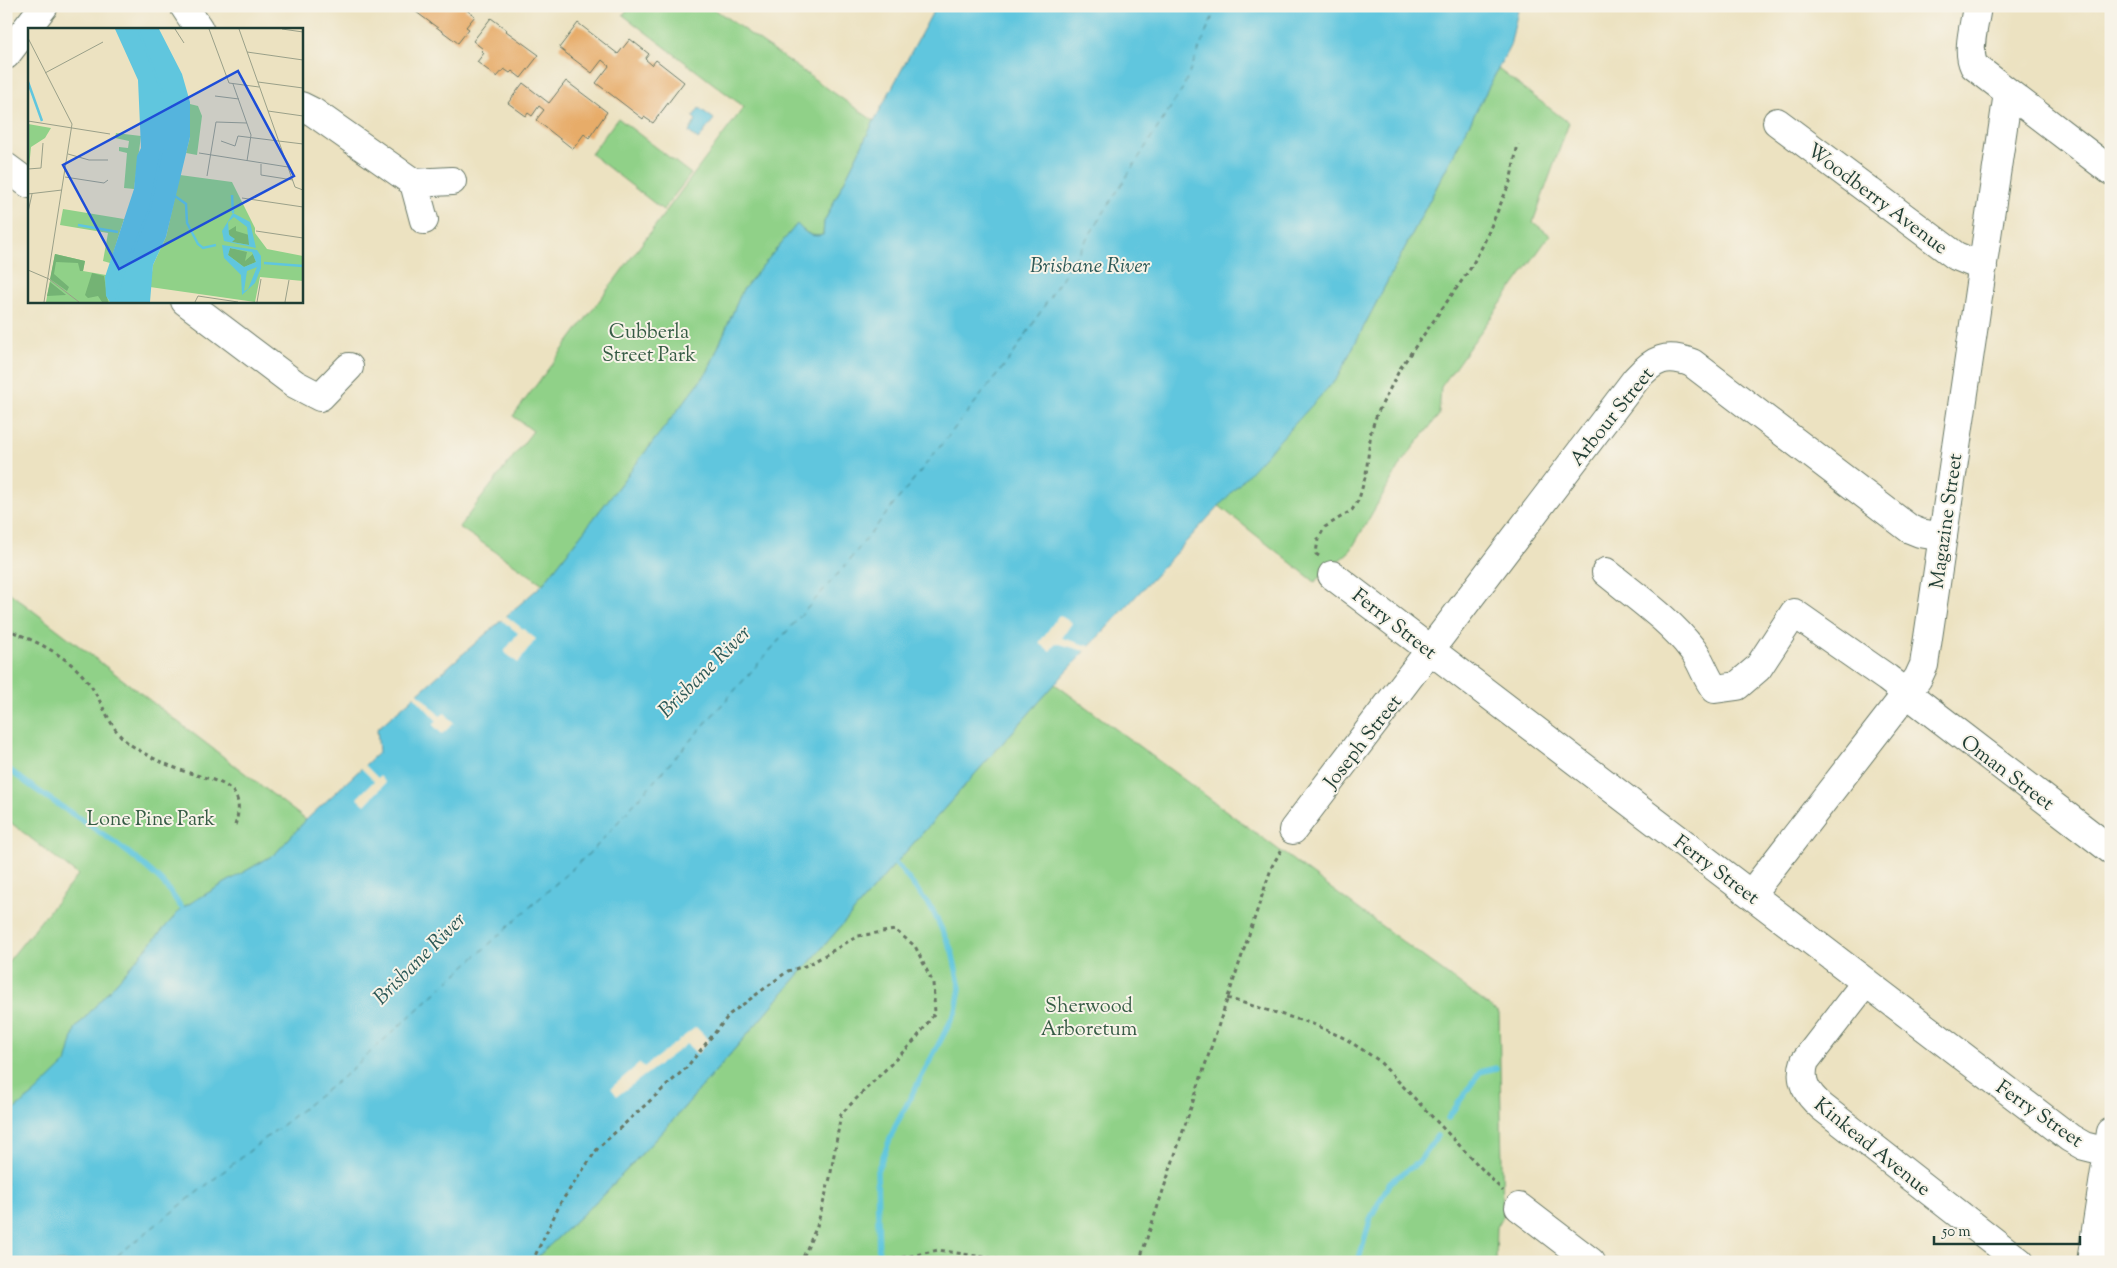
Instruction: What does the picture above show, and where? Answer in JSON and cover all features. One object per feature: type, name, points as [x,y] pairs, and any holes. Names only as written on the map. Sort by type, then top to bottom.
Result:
[{"type":"street","points":[[6,55],[44,6]]},
{"type":"street","points":[[184,6],[198,28]]},
{"type":"street","points":[[1977,6],[1971,47],[1972,62],[1978,70],[2111,171]]},
{"type":"street","name":"Magazine Street","points":[[1751,894],[1906,694],[1918,678],[1924,665],[2008,93]]},
{"type":"street","points":[[302,106],[313,112],[414,184],[424,220]]},
{"type":"street","name":"Woodberry Avenue","points":[[1777,122],[1956,256],[1983,267]]},
{"type":"street","points":[[6,167],[28,183]]},
{"type":"street","points":[[414,184],[452,181]]},
{"type":"street","points":[[186,302],[295,384],[320,398],[349,368]]},
{"type":"street","name":"Arbour Street","points":[[1431,651],[1636,379],[1646,368],[1661,359],[1681,359],[1692,363],[1910,529],[1920,533],[1943,537]]},
{"type":"street","name":"Oman Street","points":[[1606,572],[1673,628],[1693,650],[1708,682],[1715,689],[1737,686],[1758,668],[1794,613],[1906,694],[2111,850]]},
{"type":"street","name":"Ferry Street","points":[[1332,575],[2070,1138],[2084,1146],[2109,1142]]},
{"type":"street","name":"Joseph Street","points":[[1293,830],[1431,651]]},
{"type":"street","name":"Kinkead Avenue","points":[[1866,982],[1805,1061],[1802,1076],[1807,1091],[1822,1107],[2020,1262]]},
{"type":"street","points":[[2091,1262],[2105,1210],[2109,1142]]},
{"type":"street","points":[[1519,1207],[1591,1262]]},
{"type":"path","points":[[1332,575],[1327,564],[1316,554],[1320,534],[1325,527],[1352,510],[1359,499],[1366,474],[1371,431],[1377,414],[1401,367],[1454,292],[1478,253],[1510,182],[1518,144]]},
{"type":"path","points":[[6,629],[51,651],[74,666],[89,683],[109,722],[128,743],[152,758],[179,770],[213,778],[226,784],[235,794],[238,802],[238,816],[234,828]]},
{"type":"path","points":[[1139,1262],[1272,866],[1293,830]]},
{"type":"path","points":[[532,1262],[561,1202],[598,1148],[686,1068],[730,1014],[788,972],[808,964],[858,936],[895,930],[915,946],[933,983],[935,1013],[915,1040],[841,1114],[827,1188],[817,1226],[801,1262]]},
{"type":"path","points":[[1227,998],[1313,1024],[1346,1039],[1378,1060],[1519,1207]]},
{"type":"path","points":[[870,1262],[938,1250],[1015,1262]]},
{"type":"green space","name":"Cubberla Street Park","points":[[630,6],[710,6],[874,121],[824,222],[823,235],[811,235],[797,224],[742,291],[708,371],[543,584],[459,527],[533,431],[513,416],[744,107],[623,15]]},
{"type":"green space","points":[[1498,69],[1569,123],[1533,222],[1550,235],[1441,387],[1439,415],[1401,463],[1351,550],[1315,582],[1218,505],[1337,378]]},
{"type":"green space","points":[[618,118],[691,174],[663,210],[591,154]]},
{"type":"green space","name":"Lone Pine Park","points":[[6,590],[306,820],[275,854],[182,908],[75,1029],[67,1063],[34,1094],[6,1116],[6,964],[78,875],[6,819]]},
{"type":"green space","name":"Sherwood Arboretum","points":[[1055,684],[1499,1013],[1503,1216],[1497,1227],[1496,1262],[532,1262],[605,1193],[674,1119],[887,873]]},
{"type":"water","name":"Brisbane River","points":[[936,6],[1519,6],[1510,46],[1337,378],[1055,684],[887,873],[674,1119],[605,1193],[532,1262],[6,1262],[6,1116],[34,1094],[66,1063],[75,1029],[182,908],[275,854],[306,820],[379,752],[377,729],[543,584],[708,371],[742,291],[797,224],[808,234],[815,236],[823,235],[824,222],[874,121]]},
{"type":"water","points":[[699,108],[714,119],[698,140],[689,132],[696,120],[693,117]]},
{"type":"pier","points":[[505,615],[536,639],[518,663],[504,652],[518,633],[500,619]]},
{"type":"pier","points":[[1059,615],[1072,623],[1062,638],[1092,647],[1088,652],[1056,643],[1050,651],[1039,643]]},
{"type":"pier","points":[[417,692],[440,716],[445,713],[454,723],[442,734],[433,725],[437,721],[413,695]]},
{"type":"pier","points":[[363,763],[386,783],[365,805],[357,798],[374,781],[359,766]]},
{"type":"pier","points":[[696,1027],[709,1040],[697,1054],[687,1044],[617,1096],[611,1088],[640,1063],[644,1067]]},
{"type":"building","points":[[408,6],[467,6],[465,9],[475,16],[466,27],[469,29],[458,43]]},
{"type":"building","points":[[491,18],[539,55],[521,78],[512,71],[510,73],[504,69],[497,77],[477,62],[484,53],[481,51],[483,49],[473,41]]},
{"type":"building","points":[[578,23],[618,54],[630,39],[649,54],[645,59],[652,65],[656,60],[684,82],[653,123],[644,117],[643,119],[596,83],[609,66],[602,60],[592,73],[559,48]]},
{"type":"building","points":[[566,81],[607,112],[589,138],[584,134],[573,149],[536,120],[544,110],[539,106],[532,116],[528,113],[526,116],[508,103],[523,83],[549,103]]},
{"type":"waterway","points":[[6,767],[143,865],[164,884],[182,908]]},
{"type":"waterway","points":[[879,1262],[877,1171],[895,1127],[956,1011],[960,988],[952,951],[932,909],[891,857]]},
{"type":"waterway","points":[[1448,1118],[1480,1072],[1496,1068]]},
{"type":"waterway","points":[[1358,1262],[1371,1217],[1390,1182],[1418,1163],[1437,1136]]},
{"type":"ferry route","points":[[109,1262],[343,1077],[595,848],[843,568],[1013,355],[1183,88],[1217,6]]}]
